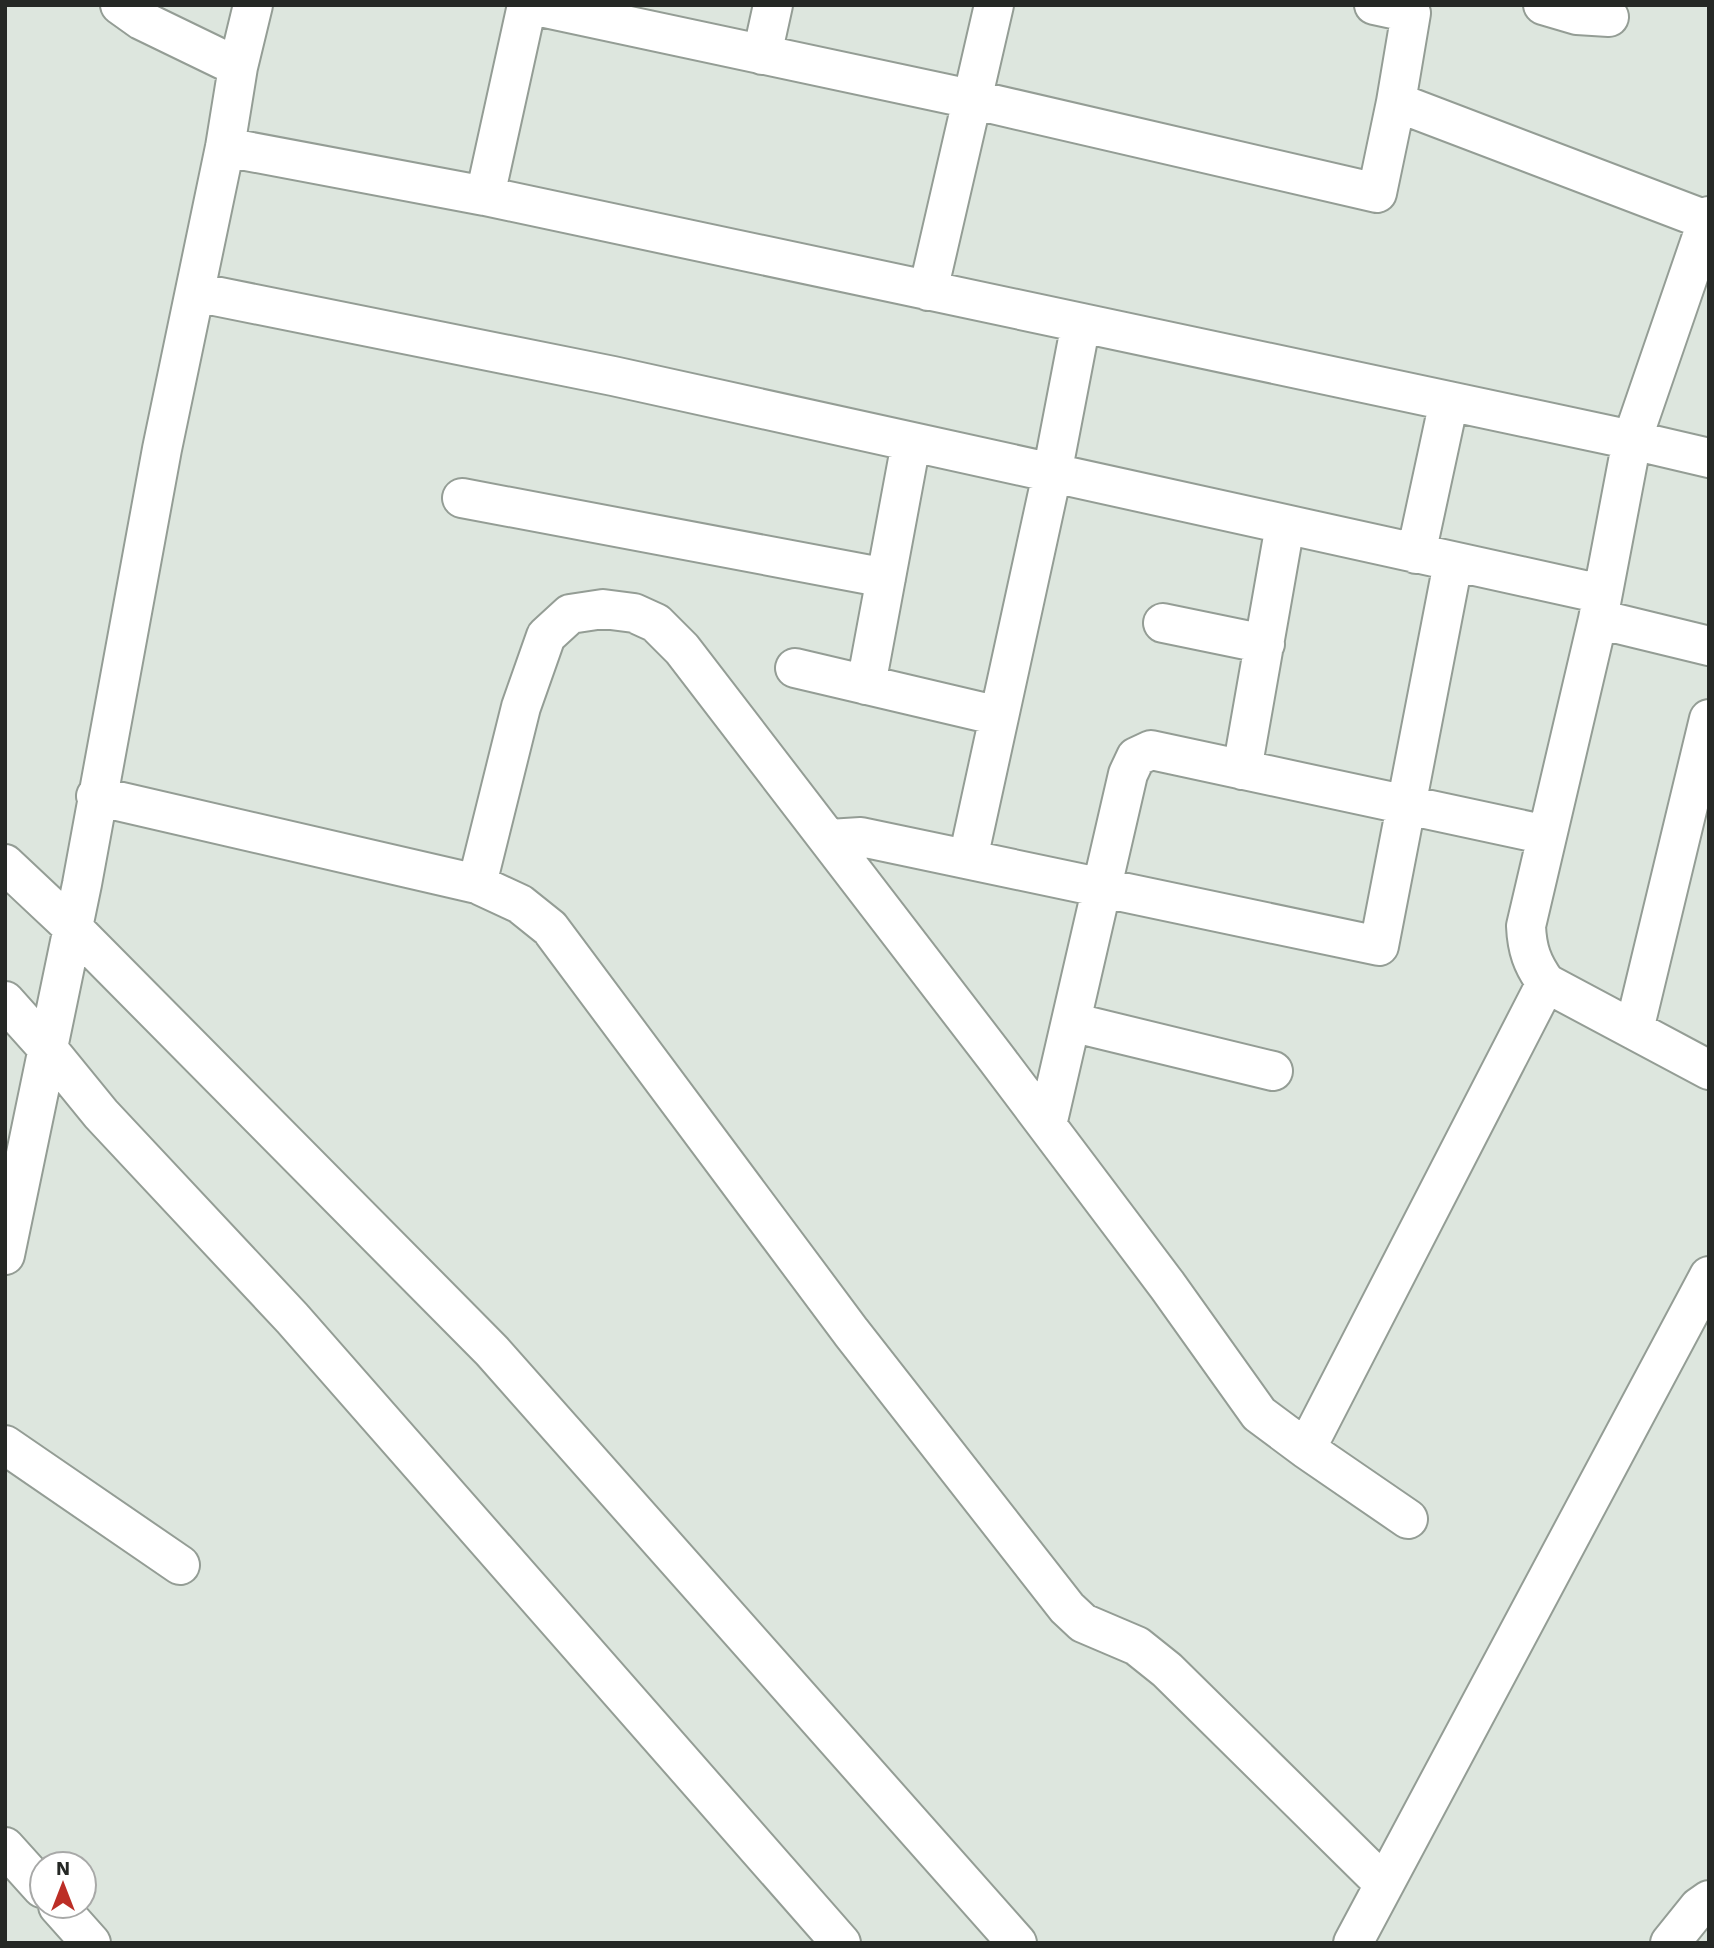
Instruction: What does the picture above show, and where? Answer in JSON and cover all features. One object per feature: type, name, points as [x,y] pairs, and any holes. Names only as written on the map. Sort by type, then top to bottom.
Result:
[{"type":"street","points":[[120,5],[141,20],[238,67]]},
{"type":"street","points":[[5,1255],[72,927],[162,450],[225,146],[238,67],[253,5]]},
{"type":"street","points":[[485,196],[529,5],[971,99],[1377,193],[1396,102],[1411,9],[1374,5]]},
{"type":"street","points":[[762,55],[773,5]]},
{"type":"street","points":[[928,291],[994,5]]},
{"type":"street","points":[[1543,5],[1577,15],[1609,18]]},
{"type":"street","points":[[1396,102],[1707,218],[1632,440],[1600,607],[1526,926],[1527,947],[1533,964],[1546,983],[1709,1070]]},
{"type":"street","points":[[225,146],[485,196],[1709,458]]},
{"type":"street","points":[[195,292],[613,376],[1416,554],[1600,607],[1709,646]]},
{"type":"street","points":[[968,859],[1082,323]]},
{"type":"street","points":[[1416,554],[1449,401]]},
{"type":"street","points":[[866,685],[911,443]]},
{"type":"street","points":[[462,498],[886,578]]},
{"type":"street","points":[[1242,770],[1285,525]]},
{"type":"street","points":[[828,839],[862,837],[1379,946],[1453,563]]},
{"type":"street","points":[[477,884],[521,707],[546,636],[570,614],[603,609],[634,613],[656,623],[682,649],[1047,1125],[1167,1284],[1259,1414],[1408,1519]]},
{"type":"street","points":[[1163,623],[1265,644]]},
{"type":"street","points":[[795,668],[999,716]]},
{"type":"street","points":[[1634,1030],[1695,839],[1709,719]]},
{"type":"street","points":[[1047,1125],[1128,774],[1136,757],[1151,750],[1547,835]]},
{"type":"street","points":[[96,796],[477,884],[520,904],[550,928],[851,1332],[1066,1608],[1083,1623],[1137,1646],[1167,1670],[1384,1884]]},
{"type":"street","points":[[5,864],[72,927],[492,1351],[1017,1943]]},
{"type":"street","points":[[1306,1449],[1546,983]]},
{"type":"street","points":[[5,1001],[101,1114],[292,1318],[836,1941]]},
{"type":"street","points":[[1071,1022],[1273,1071]]},
{"type":"street","points":[[1353,1943],[1709,1276]]},
{"type":"street","points":[[5,1445],[180,1565]]},
{"type":"street","points":[[5,1847],[28,1872]]},
{"type":"street","points":[[1670,1943],[1699,1907],[1709,1900]]}]
